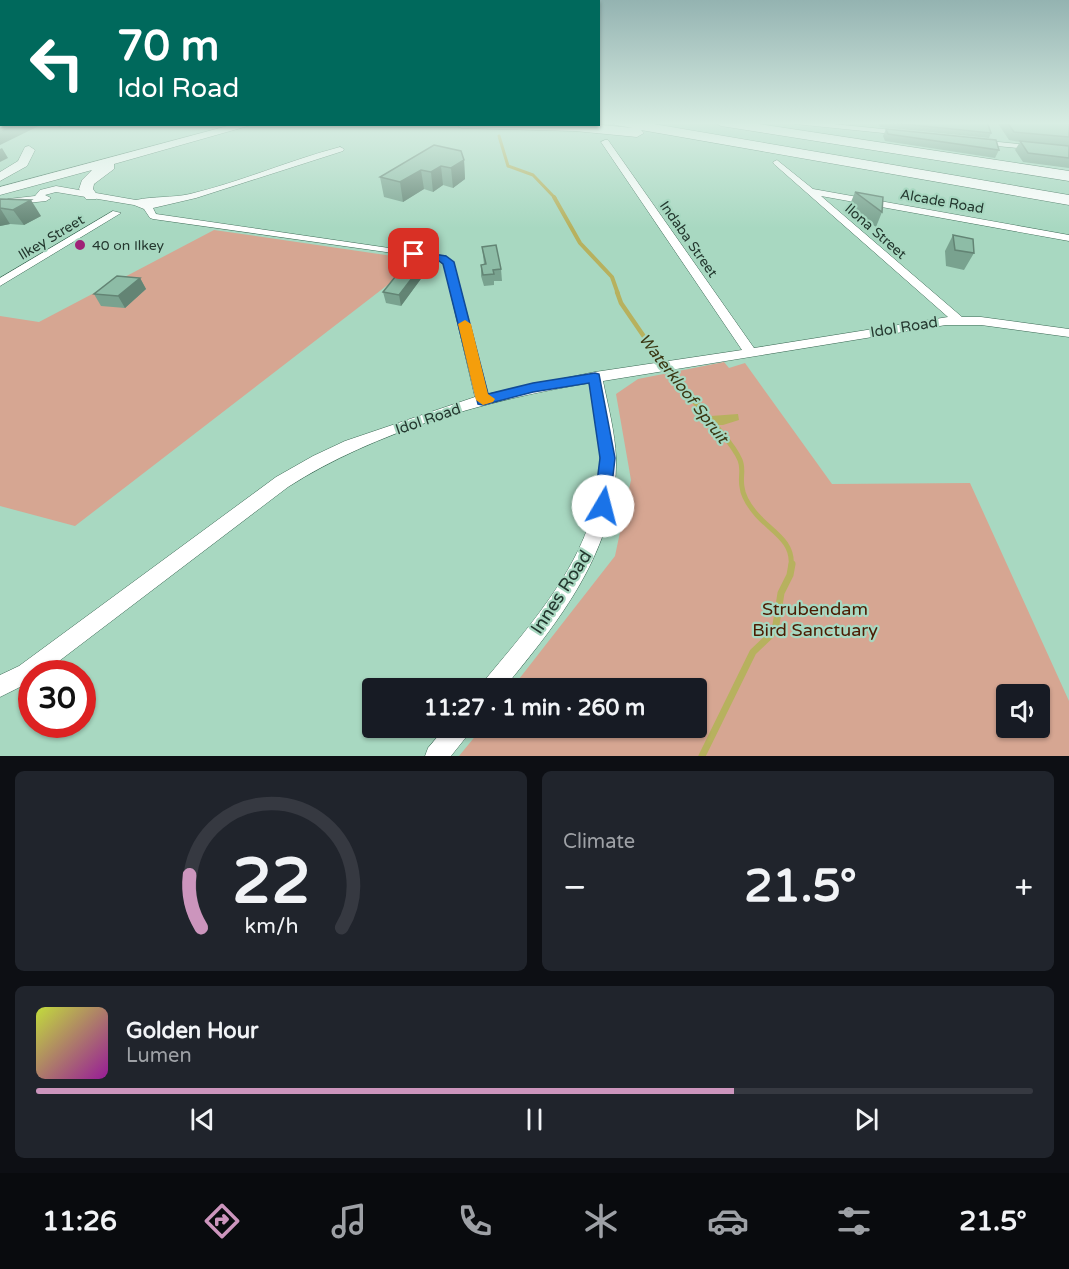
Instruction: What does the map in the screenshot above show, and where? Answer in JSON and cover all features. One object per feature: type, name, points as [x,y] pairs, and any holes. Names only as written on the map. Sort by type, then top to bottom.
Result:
[{"type":"highway","points":[[810,157],[845,162]]},
{"type":"highway","points":[[818,157],[1069,200]]},
{"type":"highway","points":[[854,157],[1069,193]]},
{"type":"highway","points":[[903,157],[1069,184]]},
{"type":"highway","points":[[951,157],[1069,176]]},
{"type":"main road","points":[[0,178],[23,164],[27,157]]},
{"type":"main road","points":[[0,178],[84,157]]},
{"type":"main road","points":[[3,199],[124,157]]},
{"type":"main road","points":[[91,196],[86,186],[91,178],[128,157]]},
{"type":"street","points":[[3,199],[58,195],[61,190],[148,207],[160,202],[193,196],[314,157]]},
{"type":"street","name":"Indaba Street","points":[[616,157],[750,352]]},
{"type":"street","name":"Ilona Street","points":[[777,162],[958,320]]},
{"type":"street","name":"Alcade Road","points":[[809,190],[1069,238]]},
{"type":"street","points":[[3,199],[33,193],[108,199]]},
{"type":"street","points":[[136,203],[150,200],[160,202]]},
{"type":"street","points":[[148,207],[153,216],[388,251]]},
{"type":"street","name":"Ilkey Street","points":[[0,284],[116,213]]},
{"type":"street","points":[[414,254],[442,258],[448,262],[483,400]]},
{"type":"street","name":"Idol Road","points":[[0,686],[39,663],[297,472],[350,446],[483,400],[533,388],[707,358],[958,320],[1069,333]]},
{"type":"street","name":"Innes Road","points":[[499,678],[566,590],[598,528],[605,492],[608,458],[595,377]]},
{"type":"street","points":[[436,756],[451,738]]},
{"type":"green space","points":[[214,230],[420,260],[75,526],[0,506],[0,316],[39,322]]},
{"type":"green space","name":"Strubendam Bird Sanctuary","points":[[724,362],[729,368],[745,363],[832,484],[970,483],[1069,701],[1069,756],[459,756],[474,738],[707,738],[707,678],[520,678],[615,556],[631,480],[616,394],[638,379]]},
{"type":"shaded area","points":[[693,402],[699,402],[711,416],[738,414],[739,420],[723,425],[713,425]]},
{"type":"building","points":[[413,157],[463,157],[464,160],[451,168],[441,166],[431,172],[421,170],[400,182],[380,177]]},
{"type":"building","points":[[855,192],[883,197],[882,212]]},
{"type":"building","points":[[0,199],[31,200],[13,210],[0,208]]},
{"type":"building","points":[[953,235],[973,239],[974,253],[955,250]]},
{"type":"building","points":[[496,245],[501,269],[493,270],[494,274],[483,275],[481,265],[486,264],[482,247]]},
{"type":"building","points":[[407,262],[422,265],[399,295],[383,292]]},
{"type":"building","points":[[117,276],[140,278],[118,296],[94,294]]},
{"type":"waterway","name":"Waterkloof Spruit","points":[[505,157],[508,166],[533,175],[555,198]]},
{"type":"waterway","name":"Waterkloof Spruit","points":[[554,197],[580,243],[612,277],[618,294]]},
{"type":"waterway","name":"Waterkloof Spruit","points":[[617,292],[621,303],[671,376],[697,405]]},
{"type":"waterway","name":"Waterkloof Spruit","points":[[713,422],[740,460],[742,487],[747,501],[757,515],[785,543],[791,557],[791,566]]},
{"type":"waterway","name":"Waterkloof Spruit","points":[[702,756],[753,652],[775,631],[781,593],[790,575],[792,564]]},
{"type":"slow traffic","points":[[465,324],[483,400],[488,399]]},
{"type":"place","name":"40 on Ilkey","points":[[80,245]]},
{"type":"route","points":[[414,254],[442,258],[448,262],[456,284],[483,400],[595,377],[608,458],[603,506]]}]
